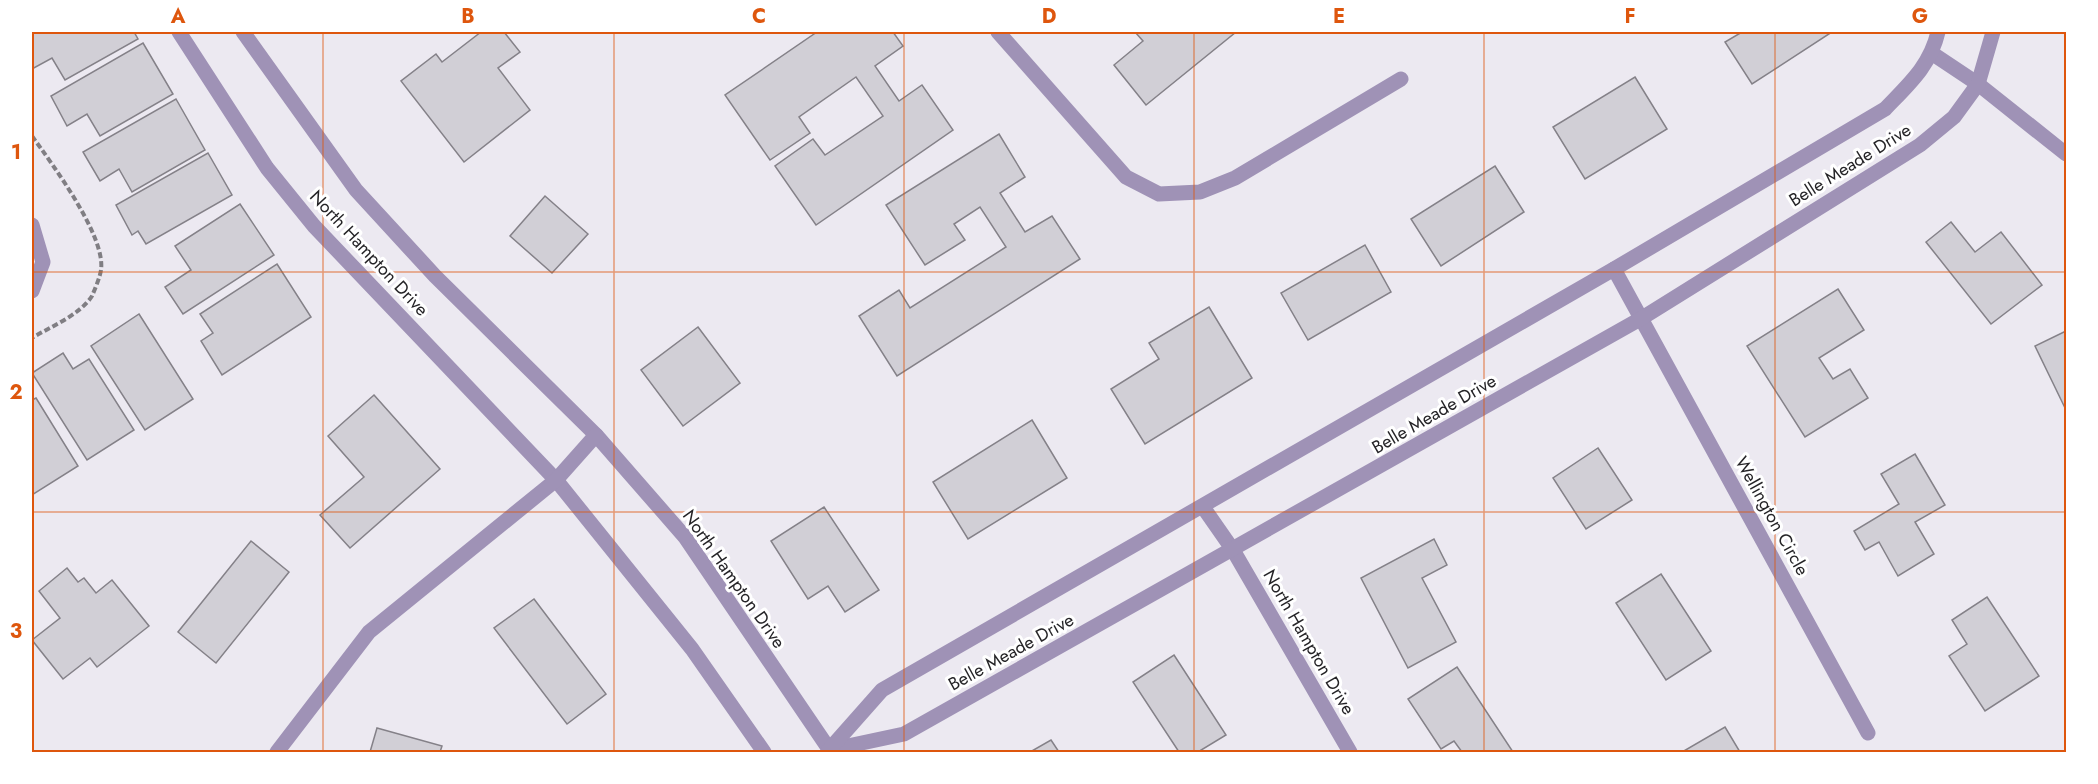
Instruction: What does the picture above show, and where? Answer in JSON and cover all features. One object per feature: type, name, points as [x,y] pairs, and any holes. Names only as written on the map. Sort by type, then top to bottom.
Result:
[{"type":"street","name":"North Hampton Drive","points":[[179,32],[267,168],[314,226],[556,480],[692,649],[764,753]]},
{"type":"street","name":"North Hampton Drive","points":[[243,32],[356,190],[435,276],[596,435],[685,537],[828,752]]},
{"type":"street","points":[[998,32],[1126,177],[1159,194],[1200,192],[1235,178],[1401,79]]},
{"type":"street","name":"Belle Meade Drive","points":[[828,752],[882,690],[1614,270],[1885,109],[1913,81],[1933,54],[1938,32]]},
{"type":"street","name":"Belle Meade Drive","points":[[828,752],[904,734],[1642,318],[1920,145],[1954,117],[1978,84],[1994,32]]},
{"type":"street","points":[[1933,54],[1978,84],[2067,154]]},
{"type":"street","points":[[32,225],[43,262],[32,291]]},
{"type":"street","name":"Wellington Circle","points":[[1614,270],[1868,733]]},
{"type":"street","points":[[277,753],[369,632],[556,480],[596,435]]},
{"type":"street","points":[[1203,507],[1233,550]]},
{"type":"street","name":"North Hampton Drive","points":[[1233,550],[1350,753]]},
{"type":"path","points":[[32,136],[87,221],[97,245],[102,269],[91,297],[75,312],[32,338]]},
{"type":"building","points":[[32,32],[134,32],[138,39],[65,80],[52,58],[32,69]]},
{"type":"building","points":[[481,32],[504,32],[520,52],[498,68],[530,110],[464,162],[401,81],[436,54],[442,62]]},
{"type":"building","points":[[817,32],[893,32],[903,46],[875,66],[899,101],[922,85],[953,130],[816,225],[775,166],[813,139],[825,155],[883,116],[856,77],[799,117],[810,133],[770,160],[725,95]]},
{"type":"building","points":[[1135,32],[1236,32],[1146,105],[1114,65],[1143,41]]},
{"type":"building","points":[[1742,32],[1832,32],[1752,84],[1725,42]]},
{"type":"building","points":[[143,43],[173,94],[100,136],[87,114],[67,126],[51,96]]},
{"type":"building","points":[[1635,77],[1667,129],[1585,179],[1553,127]]},
{"type":"building","points":[[176,99],[205,150],[132,192],[119,169],[100,181],[83,152]]},
{"type":"building","points":[[999,134],[1025,177],[1000,193],[1025,232],[1052,216],[1080,259],[897,376],[859,316],[899,290],[910,308],[1006,247],[980,207],[954,224],[965,240],[925,265],[886,205]]},
{"type":"building","points":[[208,153],[232,195],[146,244],[138,231],[132,235],[116,205]]},
{"type":"building","points":[[1495,166],[1524,212],[1441,266],[1411,219]]},
{"type":"building","points":[[545,196],[588,234],[552,273],[510,236]]},
{"type":"building","points":[[240,204],[274,255],[183,314],[165,287],[191,270],[175,246]]},
{"type":"building","points":[[1951,222],[1975,252],[2001,232],[2042,285],[1991,324],[1926,242]]},
{"type":"building","points":[[1365,245],[1391,292],[1308,340],[1281,293]]},
{"type":"building","points":[[277,264],[311,317],[222,375],[201,341],[213,333],[200,314]]},
{"type":"building","points":[[1838,289],[1864,330],[1819,358],[1833,379],[1850,369],[1868,398],[1805,437],[1747,346]]},
{"type":"building","points":[[1209,307],[1252,378],[1145,444],[1111,389],[1159,359],[1149,343]]},
{"type":"building","points":[[139,314],[193,399],[145,430],[91,346]]},
{"type":"building","points":[[698,327],[740,383],[683,426],[641,370]]},
{"type":"building","points":[[2066,331],[2066,410],[2035,346]]},
{"type":"building","points":[[63,353],[73,369],[89,359],[134,430],[87,460],[32,373]]},
{"type":"building","points":[[374,395],[440,469],[350,548],[320,515],[364,477],[328,436]]},
{"type":"building","points":[[36,398],[78,466],[32,495],[32,400]]},
{"type":"building","points":[[1032,420],[1067,478],[968,539],[933,482]]},
{"type":"building","points":[[1598,448],[1632,500],[1586,529],[1553,478]]},
{"type":"building","points":[[1915,454],[1945,505],[1915,522],[1934,554],[1898,576],[1879,542],[1865,550],[1854,531],[1899,504],[1881,474]]},
{"type":"building","points":[[824,507],[879,590],[845,612],[828,586],[808,599],[771,541]]},
{"type":"building","points":[[1434,539],[1447,565],[1422,578],[1456,642],[1408,668],[1361,578]]},
{"type":"building","points":[[251,541],[289,572],[216,663],[178,632]]},
{"type":"building","points":[[67,568],[78,582],[84,578],[96,593],[112,580],[149,626],[97,667],[90,658],[63,679],[32,640],[60,618],[39,591]]},
{"type":"building","points":[[1661,574],[1711,651],[1666,680],[1616,603]]},
{"type":"building","points":[[1987,597],[2039,676],[1985,711],[1949,656],[1967,644],[1952,620]]},
{"type":"building","points":[[534,599],[606,694],[567,724],[494,628]]},
{"type":"building","points":[[1174,655],[1226,735],[1198,752],[1179,752],[1133,682]]},
{"type":"building","points":[[1457,667],[1513,752],[1462,752],[1454,741],[1441,749],[1408,699]]},
{"type":"building","points":[[1725,727],[1740,752],[1682,752]]},
{"type":"building","points":[[377,728],[442,746],[440,752],[370,752]]},
{"type":"building","points":[[1051,740],[1059,752],[1030,752]]}]
